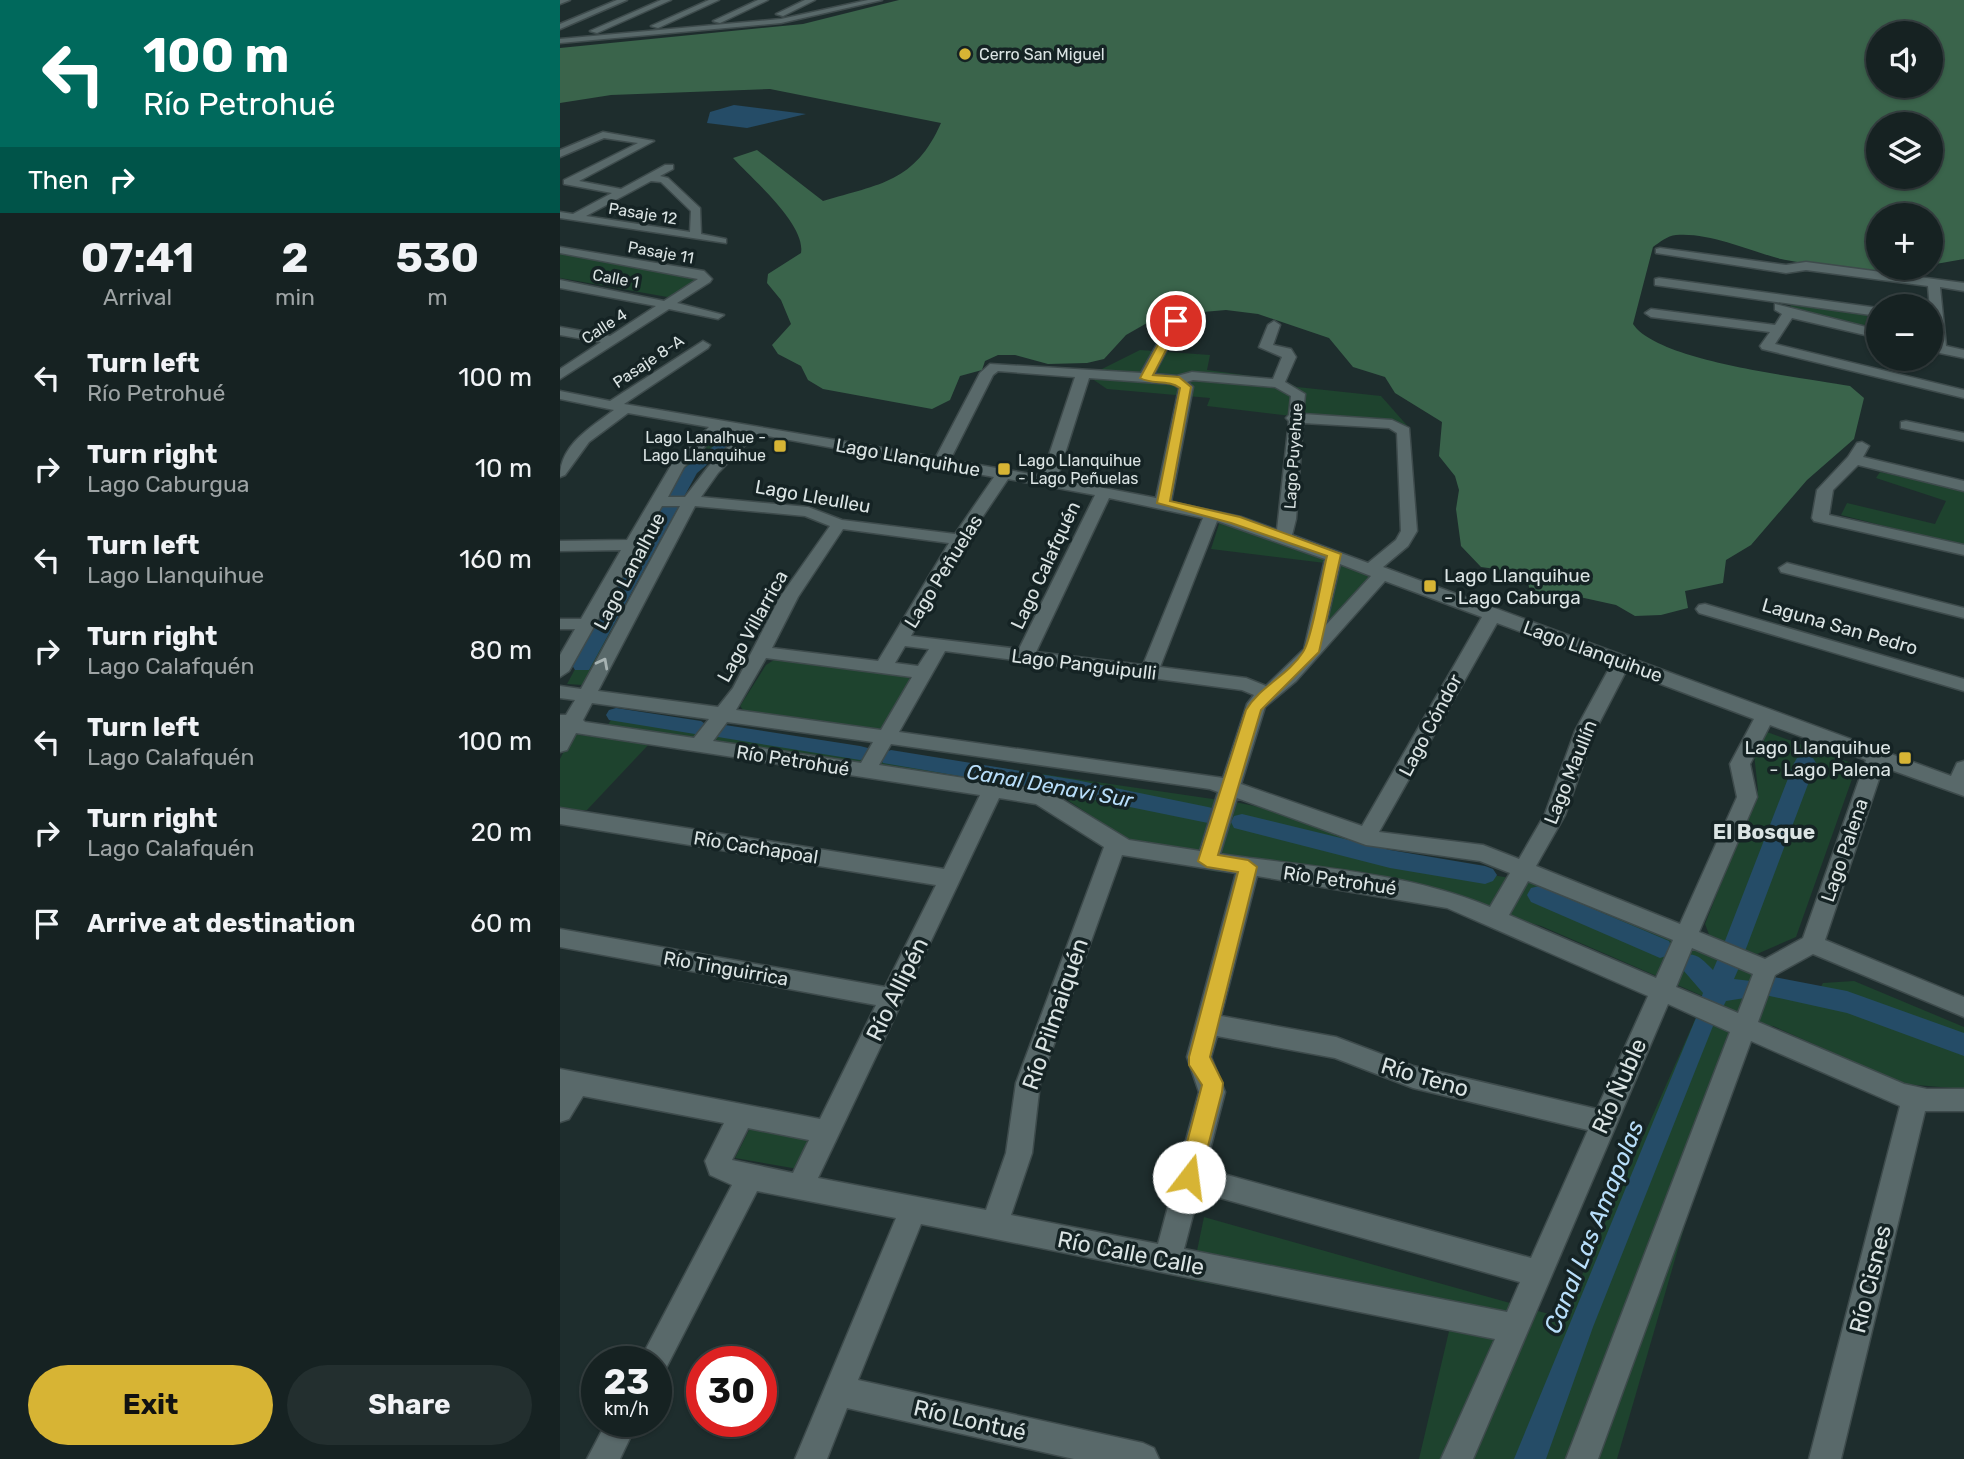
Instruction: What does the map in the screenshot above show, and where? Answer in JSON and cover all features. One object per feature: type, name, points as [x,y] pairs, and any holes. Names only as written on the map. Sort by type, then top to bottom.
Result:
[{"type":"street","points":[[560,2],[566,0]]},
{"type":"street","points":[[560,27],[623,0]]},
{"type":"street","points":[[574,40],[667,0]]},
{"type":"street","points":[[640,33],[715,0]]},
{"type":"street","points":[[703,27],[764,0]]},
{"type":"street","points":[[762,23],[811,0]]},
{"type":"street","points":[[847,7],[860,0]]},
{"type":"street","points":[[560,41],[762,23],[878,0]]},
{"type":"street","points":[[560,153],[603,135],[649,141],[564,182]]},
{"type":"street","points":[[560,226],[669,167]]},
{"type":"street","points":[[649,177],[664,180],[696,210],[695,237]]},
{"type":"street","points":[[564,182],[622,192]]},
{"type":"street","name":"Pasaje 12","points":[[560,215],[722,242]]},
{"type":"street","name":"Pasaje 11","points":[[560,250],[706,277],[664,306]]},
{"type":"street","points":[[1660,251],[1786,269],[1806,266],[1964,287]]},
{"type":"street","points":[[1786,269],[1781,276],[1779,307],[1789,313],[1866,331]]},
{"type":"street","points":[[1659,282],[1866,310]]},
{"type":"street","points":[[1934,283],[1934,294]]},
{"type":"street","name":"Calle 1","points":[[560,284],[656,301],[664,306],[718,316]]},
{"type":"street","name":"Calle 4","points":[[560,375],[664,306]]},
{"type":"street","points":[[1651,313],[1778,329]]},
{"type":"street","points":[[1789,313],[1767,346],[1964,394]]},
{"type":"street","points":[[1146,378],[1176,321]]},
{"type":"street","name":"Lago Puyehue","points":[[1274,325],[1266,347],[1286,352],[1289,357],[1278,383],[1297,394],[1293,418],[1288,519],[1284,535]]},
{"type":"street","points":[[560,331],[614,341]]},
{"type":"street","name":"Pasaje 8-A","points":[[560,472],[584,439],[618,407],[703,345]]},
{"type":"street","points":[[1943,350],[1964,354]]},
{"type":"street","points":[[941,463],[991,369],[1008,366],[1146,378],[1179,380],[1192,376],[1278,383]]},
{"type":"street","points":[[1048,482],[1083,374]]},
{"type":"street","points":[[1163,503],[1186,387],[1179,380]]},
{"type":"street","name":"Lago Llanquihue","points":[[560,395],[1104,492],[1212,514],[1284,535],[1877,756],[1962,781]]},
{"type":"street","points":[[1207,861],[1253,710],[1267,694],[1289,677],[1311,652],[1402,543],[1409,531],[1404,430],[1392,424],[1293,418]]},
{"type":"street","name":"Lago Lanalhue","points":[[560,671],[683,457],[720,424]]},
{"type":"street","points":[[1906,425],[1964,437]]},
{"type":"street","name":"Lago Lanalhue","points":[[560,745],[566,721],[586,694],[691,500],[713,470],[753,429]]},
{"type":"street","points":[[1964,486],[1859,453],[1826,487],[1820,518],[1964,551]]},
{"type":"street","name":"Lago Peñuelas","points":[[883,668],[938,571],[1004,474]]},
{"type":"street","name":"Lago Calafquén","points":[[1025,656],[1104,492]]},
{"type":"street","name":"Lago Lleulleu","points":[[658,501],[691,500],[807,512],[839,524],[960,539]]},
{"type":"street","points":[[1149,672],[1212,514]]},
{"type":"street","name":"Lago Villarrica","points":[[699,746],[741,690],[789,597],[839,524]]},
{"type":"street","points":[[560,546],[633,545]]},
{"type":"street","points":[[1311,652],[1334,554]]},
{"type":"street","points":[[1787,568],[1964,612]]},
{"type":"street","name":"Laguna San Pedro","points":[[1705,609],[1964,685]]},
{"type":"street","name":"Lago Cóndor","points":[[1366,837],[1493,614]]},
{"type":"street","points":[[560,624],[587,624]]},
{"type":"street","name":"Lago Panguipulli","points":[[900,640],[1246,684],[1267,694]]},
{"type":"street","name":"Lago Peñuelas","points":[[866,771],[940,645]]},
{"type":"street","points":[[762,652],[923,673]]},
{"type":"street","name":"Lago Maullín","points":[[1495,919],[1555,815],[1585,731],[1622,661]]},
{"type":"street","name":"Río Petrohué","points":[[560,692],[1173,774],[1229,786],[1366,837],[1409,845],[1468,849],[1525,869],[1766,969]]},
{"type":"street","name":"Río Ñuble","points":[[1457,1459],[1663,989],[1684,935],[1747,797],[1740,764],[1766,715]]},
{"type":"street","name":"Río Petrohué","points":[[566,721],[580,728],[1051,801],[1115,845],[1422,892],[1451,900],[1915,1098],[1964,1100]]},
{"type":"street","name":"Lago Palena","points":[[1812,944],[1877,756]]},
{"type":"street","name":"Río Allipén","points":[[800,1187],[993,790]]},
{"type":"street","name":"Río Cachapoal","points":[[560,816],[951,878]]},
{"type":"street","name":"Río Pilmaiquén","points":[[994,1226],[1019,1153],[1028,1083],[1115,845]]},
{"type":"street","points":[[1167,1260],[1212,1092],[1213,1083],[1200,1065],[1207,1024],[1248,867]]},
{"type":"street","name":"Río Tinguirrica","points":[[560,937],[893,998]]},
{"type":"street","points":[[1582,1459],[1766,969],[1812,944],[1964,1007]]},
{"type":"street","name":"Río Teno","points":[[1207,1024],[1336,1048],[1413,1077],[1603,1122]]},
{"type":"street","points":[[560,1111],[569,1082],[827,1132]]},
{"type":"street","name":"Río Cisnes","points":[[1825,1459],[1915,1098]]},
{"type":"street","points":[[662,1346],[750,1177],[726,1172],[719,1166],[721,1155],[742,1115]]},
{"type":"street","name":"Río Calle Calle","points":[[750,1177],[1513,1328]]},
{"type":"street","points":[[1189,1177],[1537,1273]]},
{"type":"street","points":[[811,1459],[913,1210]]},
{"type":"street","name":"Río Lontué","points":[[838,1391],[1143,1459]]},
{"type":"street","points":[[603,1459],[615,1437]]},
{"type":"green space","points":[[899,0],[1964,0],[1964,259],[1943,263],[1943,203],[1866,203],[1866,270],[1769,256],[1702,236],[1676,235],[1653,247],[1633,324],[1648,337],[1700,358],[1850,386],[1864,398],[1854,439],[1807,480],[1751,545],[1726,560],[1723,583],[1685,591],[1688,608],[1661,615],[1635,616],[1616,605],[1566,594],[1531,594],[1525,573],[1481,567],[1461,546],[1456,509],[1459,490],[1455,476],[1439,456],[1442,422],[1395,393],[1385,377],[1353,367],[1329,338],[1258,314],[1226,310],[1191,313],[1147,323],[1126,335],[1104,359],[1087,363],[1048,364],[1015,355],[998,355],[985,361],[982,370],[960,376],[950,400],[932,409],[823,389],[808,380],[801,366],[778,354],[772,345],[791,324],[781,300],[767,283],[768,274],[801,253],[800,241],[776,202],[733,158],[757,150],[823,201],[894,178],[920,158],[941,123],[770,89],[611,95],[560,103],[560,48],[803,24]]},
{"type":"green space","points":[[560,253],[701,279],[673,298],[560,278]]},
{"type":"green space","points":[[1790,302],[1866,312],[1866,327],[1791,308]]},
{"type":"green space","points":[[1140,350],[1210,355],[1207,370],[1282,380],[1297,387],[1381,396],[1411,430],[1207,406],[1210,398],[1107,389],[1088,376]]},
{"type":"green space","points":[[717,432],[735,436],[699,469],[671,512],[583,685],[567,684],[685,466]]},
{"type":"green space","points":[[1880,472],[1964,491],[1964,546],[1841,515],[1847,503],[1935,524],[1946,501],[1876,478]]},
{"type":"green space","points":[[1220,521],[1327,557],[1325,563],[1211,549]]},
{"type":"green space","points":[[1338,561],[1374,574],[1322,634]]},
{"type":"green space","points":[[777,658],[907,675],[912,682],[889,725],[878,731],[744,711],[740,706],[766,665]]},
{"type":"green space","points":[[616,712],[1240,803],[1273,810],[1388,856],[1537,883],[1815,998],[1823,983],[1854,981],[1964,1027],[1964,1089],[1904,1084],[1773,1026],[1743,1025],[1617,1459],[1419,1459],[1450,1327],[1191,1280],[1204,1217],[1563,1318],[1705,997],[1541,926],[1437,897],[1212,871],[1144,851],[1057,793],[602,734]]},
{"type":"green space","points":[[1767,732],[1857,765],[1796,937],[1757,954],[1710,937],[1705,924],[1758,790],[1754,754]]},
{"type":"green space","points":[[572,735],[650,743],[587,810],[560,810],[560,759]]},
{"type":"green space","points":[[750,1128],[812,1138],[798,1169],[735,1158]]},
{"type":"water","points":[[734,105],[806,114],[747,128],[707,123],[710,112]]},
{"type":"water","points":[[1698,1013],[1715,1021],[1593,1327],[1546,1459],[1514,1459]]},
{"type":"waterway","points":[[582,665],[690,470],[731,438]]},
{"type":"waterway","name":"Canal Denavi Sur","points":[[616,715],[701,728]]},
{"type":"waterway","name":"Canal Denavi Sur","points":[[725,732],[860,753]]},
{"type":"waterway","name":"Canal Denavi Sur","points":[[891,758],[1076,788],[1208,815]]},
{"type":"waterway","points":[[1735,946],[1805,763]]},
{"type":"waterway","name":"Canal Denavi Sur","points":[[1242,822],[1390,859],[1485,875]]},
{"type":"waterway","name":"Canal Denavi Sur","points":[[1539,895],[1660,948]]},
{"type":"waterway","name":"Canal Denavi Sur","points":[[1690,963],[1717,991]]},
{"type":"waterway","points":[[1717,991],[1728,963]]},
{"type":"waterway","name":"Canal Denavi Sur","points":[[1774,988],[1847,1002],[1894,1017],[1964,1045]]},
{"type":"waterway","name":"Canal Denavi Sur","points":[[1717,991],[1742,989]]},
{"type":"waterway","points":[[1713,1001],[1717,991]]},
{"type":"place","name":"Cerro San Miguel","points":[[965,54]]},
{"type":"place","name":"Lago Lanalhue - Lago Llanquihue","points":[[780,446]]},
{"type":"place","name":"Lago Llanquihue - Lago Peñuelas","points":[[1004,469]]},
{"type":"place","name":"Lago Llanquihue - Lago Caburga","points":[[1430,586]]},
{"type":"place","name":"Lago Llanquihue - Lago Palena","points":[[1905,758]]},
{"type":"district","name":"El Bosque","points":[[1764,832]]},
{"type":"route","points":[[1176,321],[1146,378],[1179,380],[1186,387],[1163,503],[1235,520],[1334,554],[1311,652],[1289,677],[1260,699],[1253,710],[1207,861],[1248,867],[1199,1057],[1203,1072],[1213,1083],[1189,1177]]},
{"type":"water label","name":"Canal Las Amapolas","points":[[1594,1227]]}]
